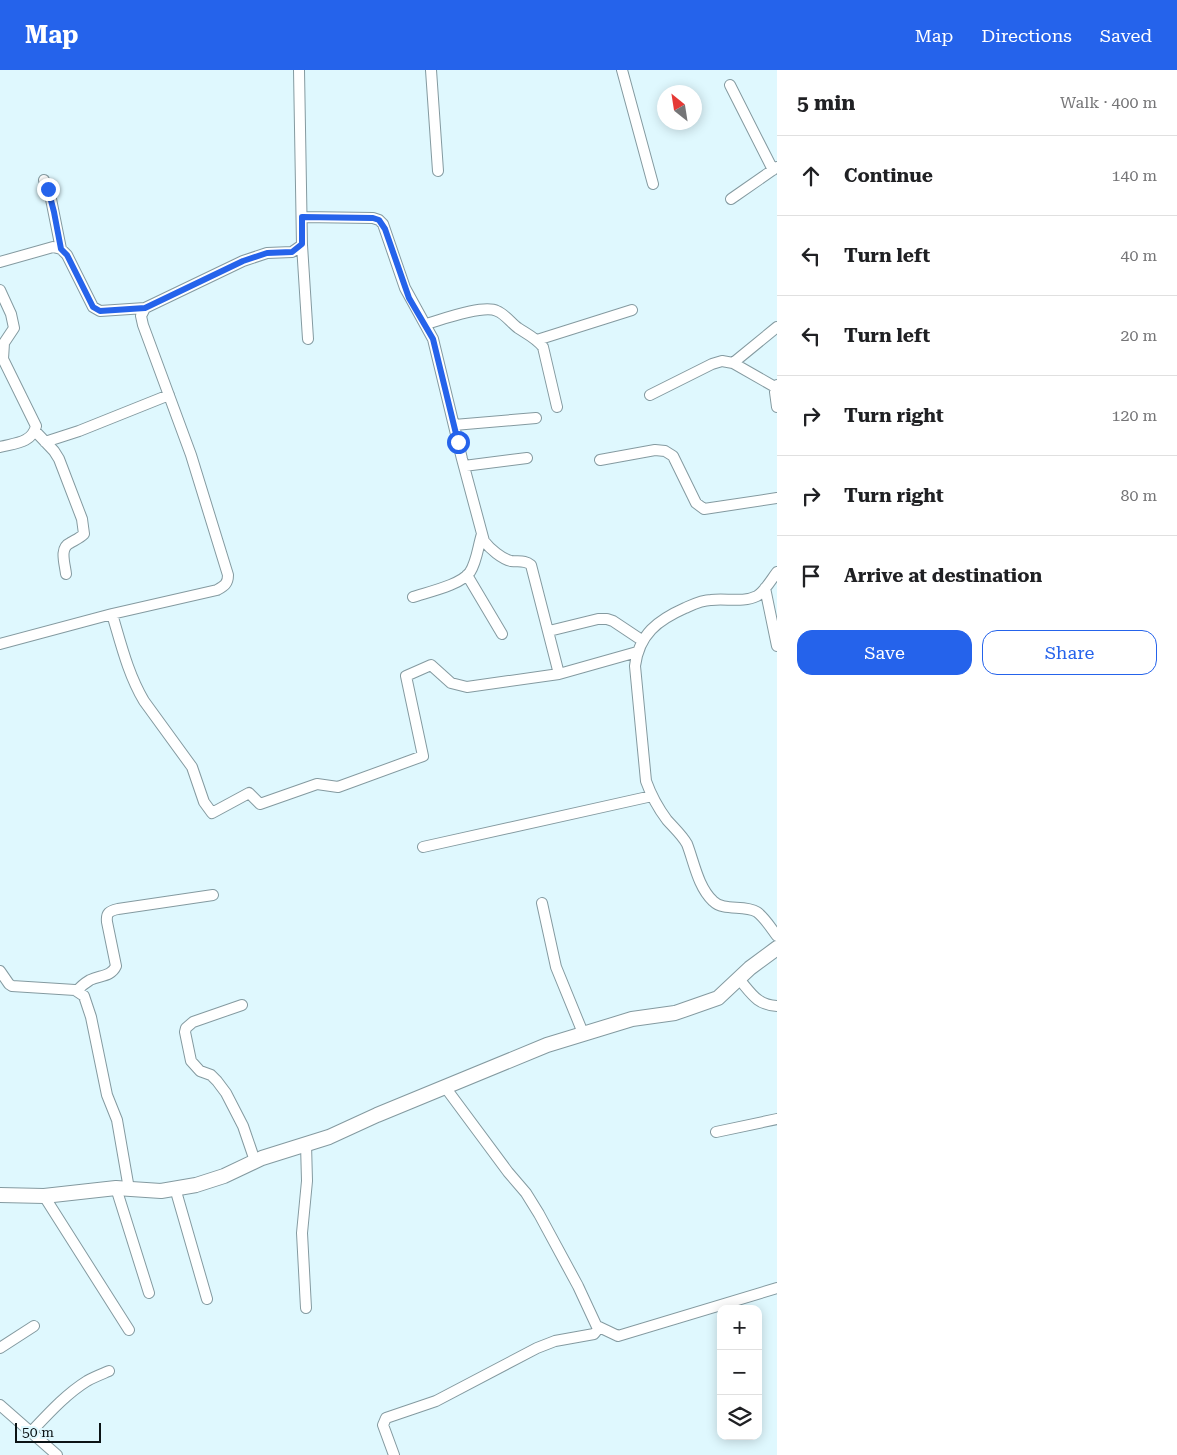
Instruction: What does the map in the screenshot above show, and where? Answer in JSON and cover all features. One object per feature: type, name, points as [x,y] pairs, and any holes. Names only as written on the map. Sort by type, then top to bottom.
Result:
[{"type":"street","points":[[299,70],[302,244],[308,339]]},
{"type":"street","points":[[431,70],[438,171]]},
{"type":"street","points":[[622,70],[653,184]]},
{"type":"street","points":[[730,85],[775,169],[731,198]]},
{"type":"street","points":[[44,180],[51,198],[61,249]]},
{"type":"street","points":[[302,217],[373,218],[379,220],[385,229],[409,298],[426,324],[433,339],[482,534],[488,546],[507,559],[524,561],[531,565],[559,674]]},
{"type":"street","points":[[0,262],[53,247],[61,249],[67,255],[93,307],[100,311],[145,308],[243,261],[267,253],[292,252],[302,244]]},
{"type":"street","points":[[0,447],[30,438],[36,426],[2,359],[4,343],[14,328],[11,314],[1,296]]},
{"type":"street","points":[[0,644],[112,614],[217,590],[228,581],[228,575],[192,455],[142,325],[141,316],[145,308]]},
{"type":"street","points":[[426,324],[483,309],[499,311],[509,321],[537,340],[543,347],[556,407]]},
{"type":"street","points":[[537,340],[632,310]]},
{"type":"street","points":[[733,362],[777,327]]},
{"type":"street","points":[[650,395],[712,364],[722,361],[733,362],[776,386],[777,407]]},
{"type":"street","points":[[45,442],[79,431],[169,395]]},
{"type":"street","points":[[454,425],[536,418]]},
{"type":"street","points":[[35,431],[59,459],[82,519],[84,534],[65,546],[63,551],[66,574]]},
{"type":"street","points":[[600,460],[655,450],[665,451],[673,456],[696,503],[704,509],[777,498]]},
{"type":"street","points":[[464,466],[527,458]]},
{"type":"street","points":[[413,597],[455,582],[467,575],[475,560],[482,534]]},
{"type":"street","points":[[777,572],[765,588],[758,595],[751,598],[701,601],[662,620],[652,628],[643,640],[637,652],[635,666],[646,781],[652,796],[665,818],[683,838],[704,890],[713,901],[718,905],[757,912],[765,919],[777,936]]},
{"type":"street","points":[[467,575],[502,634]]},
{"type":"street","points":[[765,588],[777,646]]},
{"type":"street","points":[[112,614],[128,669],[137,690],[192,767],[204,802],[212,813],[249,793],[260,804],[316,784],[338,787],[423,756],[406,676],[431,665],[451,683],[467,686],[559,674],[637,652]]},
{"type":"street","points":[[549,631],[598,619],[607,619],[643,640]]},
{"type":"street","points":[[422,847],[652,796]]},
{"type":"street","points":[[77,991],[83,984],[93,978],[111,973],[116,966],[106,922],[108,912],[213,895]]},
{"type":"street","points":[[542,902],[556,967],[583,1033]]},
{"type":"street","points":[[0,1195],[44,1196],[122,1188],[161,1191],[196,1185],[224,1176],[255,1161],[328,1137],[547,1045],[632,1019],[674,1012],[718,998],[750,968],[777,948]]},
{"type":"street","points":[[0,971],[12,986],[77,991],[84,996],[88,1005],[107,1095],[117,1120],[122,1188],[149,1293]]},
{"type":"street","points":[[739,980],[759,1002],[768,1006],[777,1006]]},
{"type":"street","points":[[242,1005],[193,1022],[186,1028],[185,1032],[192,1061],[200,1071],[211,1075],[226,1093],[243,1126],[255,1161]]},
{"type":"street","points":[[445,1087],[508,1172],[526,1193],[598,1326],[618,1336],[777,1288]]},
{"type":"street","points":[[716,1132],[777,1119]]},
{"type":"street","points":[[306,1144],[307,1181],[302,1233],[306,1308]]},
{"type":"street","points":[[175,1188],[207,1299]]},
{"type":"street","points":[[44,1196],[129,1330]]},
{"type":"street","points":[[0,1348],[34,1326]]},
{"type":"street","points":[[394,1455],[383,1425],[383,1421],[386,1418],[436,1401],[537,1348],[563,1339],[594,1334],[597,1332],[598,1326]]},
{"type":"street","points":[[31,1432],[79,1387],[109,1371]]},
{"type":"street","points":[[0,1406],[57,1455]]},
{"type":"route","points":[[48,189],[61,249],[67,255],[93,307],[100,311],[145,308],[256,256],[267,253],[292,252],[302,244],[302,217],[373,218],[379,220],[385,229],[409,298],[433,339],[458,442]]}]
